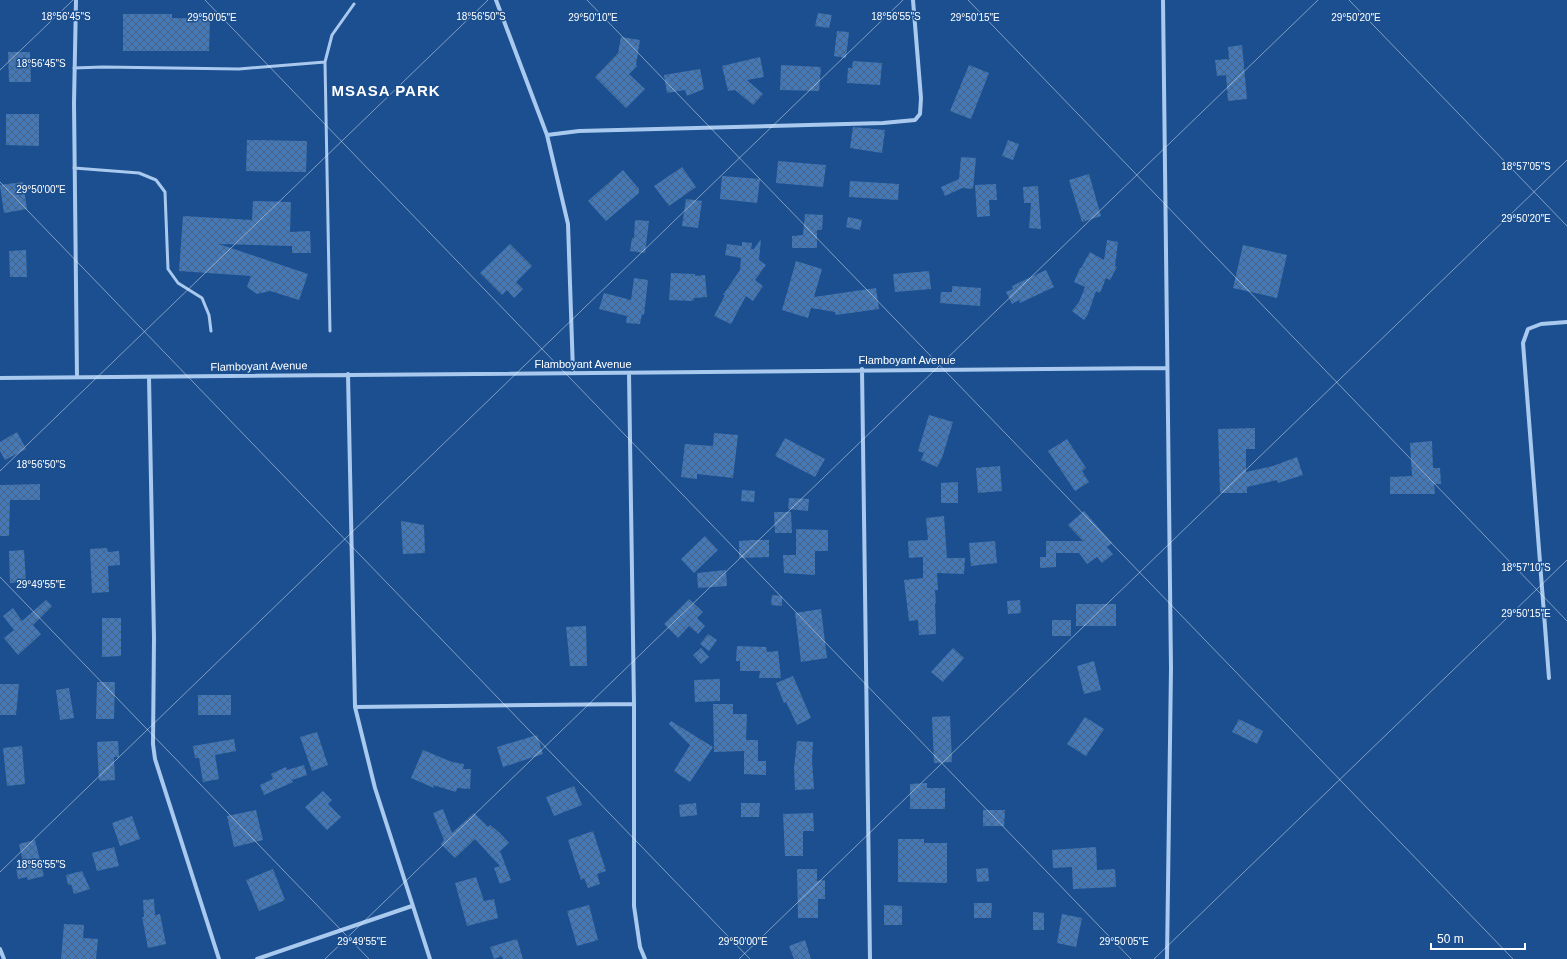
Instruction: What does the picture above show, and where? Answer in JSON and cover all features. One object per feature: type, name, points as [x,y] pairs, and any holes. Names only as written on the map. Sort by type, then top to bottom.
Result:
[{"type":"street","points":[[76,0],[74,168],[77,377]]},
{"type":"street","points":[[496,0],[547,135],[568,224],[573,372]]},
{"type":"street","points":[[547,135],[579,131],[883,123],[915,120],[920,114],[921,98],[913,0]]},
{"type":"street","points":[[1163,0],[1166,220],[1166,368],[1169,454],[1171,668],[1167,959]]},
{"type":"street","points":[[1549,678],[1523,343],[1528,329],[1541,324],[1567,322]]},
{"type":"street","name":"Flamboyant Avenue","points":[[0,378],[573,372],[629,373],[862,369],[1166,368]]},
{"type":"street","points":[[862,369],[870,959]]},
{"type":"street","points":[[629,373],[634,704],[634,906],[640,947],[645,959]]},
{"type":"street","points":[[348,374],[355,707],[375,788],[430,959]]},
{"type":"street","points":[[149,377],[154,638],[153,744],[155,759],[219,959]]},
{"type":"street","points":[[355,707],[634,704]]},
{"type":"street","points":[[257,959],[412,906]]},
{"type":"street","points":[[0,949],[4,959]]},
{"type":"lane","points":[[330,330],[325,62],[332,35],[354,4]]},
{"type":"lane","points":[[74,68],[239,69],[325,62]]},
{"type":"lane","points":[[74,168],[139,173],[156,180],[165,192],[168,269],[178,283],[202,298],[208,315],[210,331]]},
{"type":"building","points":[[818,13],[832,15],[829,28],[815,26]]},
{"type":"building","points":[[123,14],[172,14],[172,18],[210,19],[209,51],[123,51]]},
{"type":"building","points":[[837,31],[849,32],[846,58],[834,56]]},
{"type":"building","points":[[621,37],[640,40],[637,66],[629,74],[645,89],[626,108],[595,77],[618,53]]},
{"type":"building","points":[[1242,45],[1247,99],[1228,101],[1226,75],[1217,76],[1215,60],[1229,59],[1228,47]]},
{"type":"building","points":[[8,52],[30,52],[31,82],[9,82]]},
{"type":"building","points":[[760,57],[764,77],[747,80],[763,94],[753,105],[735,90],[728,91],[722,66]]},
{"type":"building","points":[[853,61],[882,63],[880,85],[847,83],[848,68],[852,68]]},
{"type":"building","points":[[781,65],[821,67],[819,91],[780,90]]},
{"type":"building","points":[[969,65],[989,73],[971,119],[950,111]]},
{"type":"building","points":[[700,69],[704,89],[687,96],[685,90],[667,93],[664,75]]},
{"type":"building","points":[[6,114],[39,114],[39,146],[6,145]]},
{"type":"building","points":[[853,127],[885,130],[882,153],[850,148]]},
{"type":"building","points":[[247,140],[307,141],[306,172],[246,171]]},
{"type":"building","points":[[1008,140],[1019,144],[1013,160],[1002,156]]},
{"type":"building","points":[[961,157],[976,158],[973,189],[962,188],[945,196],[941,187],[959,179]]},
{"type":"building","points":[[778,161],[826,165],[823,187],[776,183]]},
{"type":"building","points":[[682,167],[696,187],[669,206],[654,186]]},
{"type":"building","points":[[623,170],[639,189],[639,193],[606,221],[588,201]]},
{"type":"building","points":[[1089,174],[1101,216],[1082,222],[1069,180]]},
{"type":"building","points":[[722,176],[760,179],[757,203],[720,199]]},
{"type":"building","points":[[850,181],[899,184],[898,200],[849,197]]},
{"type":"building","points":[[23,182],[27,209],[4,213],[0,185]]},
{"type":"building","points":[[996,184],[997,200],[989,200],[990,216],[977,217],[975,185]]},
{"type":"building","points":[[1038,186],[1041,229],[1029,228],[1031,203],[1024,203],[1023,187]]},
{"type":"building","points":[[686,199],[702,201],[698,228],[682,226]]},
{"type":"building","points":[[253,201],[291,202],[290,232],[310,231],[311,253],[292,253],[292,246],[219,244],[308,274],[299,300],[270,291],[257,294],[247,287],[251,276],[179,271],[183,216],[252,220]]},
{"type":"building","points":[[805,214],[823,215],[822,230],[817,230],[817,248],[792,248],[792,236],[803,235]]},
{"type":"building","points":[[848,217],[862,220],[860,230],[846,227]]},
{"type":"building","points":[[635,220],[649,221],[645,253],[630,251],[632,238],[634,238]]},
{"type":"building","points":[[761,239],[759,260],[766,265],[755,280],[763,286],[753,301],[746,296],[731,324],[714,316],[725,295],[723,295],[740,270],[741,258],[725,255],[727,244],[742,246],[742,242],[752,243],[751,249],[754,249]]},
{"type":"building","points":[[1107,240],[1118,242],[1115,266],[1117,267],[1110,280],[1106,278],[1100,293],[1096,291],[1088,314],[1084,320],[1072,311],[1079,302],[1085,287],[1074,282],[1080,268],[1090,252],[1104,260]]},
{"type":"building","points":[[510,244],[532,266],[516,282],[523,289],[514,298],[507,290],[502,295],[480,273]]},
{"type":"building","points":[[1243,245],[1287,255],[1277,298],[1233,288]]},
{"type":"building","points":[[26,250],[27,277],[10,277],[9,251]]},
{"type":"building","points":[[796,261],[822,269],[814,297],[876,288],[879,309],[836,315],[835,312],[811,308],[808,318],[782,310]]},
{"type":"building","points":[[1046,270],[1054,287],[1020,303],[1019,300],[1012,304],[1006,292],[1013,289],[1012,286]]},
{"type":"building","points":[[929,271],[931,289],[895,292],[893,274]]},
{"type":"building","points":[[671,273],[695,274],[695,276],[705,275],[707,297],[694,298],[693,301],[669,300]]},
{"type":"building","points":[[634,278],[648,280],[644,315],[642,314],[640,324],[626,323],[627,316],[599,309],[604,293],[631,300]]},
{"type":"building","points":[[952,286],[981,288],[980,306],[940,303],[941,292],[952,292]]},
{"type":"building","points":[[929,415],[953,422],[942,458],[937,467],[921,460],[924,453],[918,451]]},
{"type":"building","points":[[1255,428],[1255,449],[1246,449],[1246,472],[1273,466],[1297,457],[1303,475],[1278,483],[1277,480],[1247,487],[1247,493],[1220,493],[1218,429]]},
{"type":"building","points":[[17,432],[26,449],[5,460],[0,451],[0,442]]},
{"type":"building","points":[[714,433],[738,435],[733,478],[697,474],[697,479],[681,477],[685,444],[713,446]]},
{"type":"building","points":[[785,438],[825,459],[815,477],[775,456]]},
{"type":"building","points":[[1067,439],[1086,468],[1082,471],[1089,482],[1075,491],[1048,451]]},
{"type":"building","points":[[1432,441],[1433,468],[1440,468],[1441,484],[1434,484],[1435,494],[1390,494],[1390,477],[1412,476],[1410,443]]},
{"type":"building","points":[[1000,466],[1002,491],[978,493],[976,468]]},
{"type":"building","points":[[958,482],[958,503],[941,503],[941,483]]},
{"type":"building","points":[[40,484],[40,500],[10,500],[9,536],[0,536],[0,485]]},
{"type":"building","points":[[742,490],[755,491],[754,502],[741,501]]},
{"type":"building","points":[[789,498],[809,499],[808,511],[788,509]]},
{"type":"building","points":[[1084,511],[1112,543],[1107,547],[1113,554],[1102,563],[1097,557],[1087,564],[1079,553],[1056,553],[1056,567],[1040,568],[1040,557],[1046,557],[1046,541],[1083,541],[1068,525]]},
{"type":"building","points":[[774,512],[791,512],[792,533],[775,533]]},
{"type":"building","points":[[944,516],[947,558],[965,558],[964,574],[937,573],[938,590],[935,590],[936,634],[919,635],[918,620],[909,621],[904,580],[923,578],[923,557],[909,558],[908,541],[928,540],[926,518]]},
{"type":"building","points":[[401,521],[424,525],[425,553],[403,554]]},
{"type":"building","points":[[796,529],[828,530],[828,551],[815,551],[815,575],[784,573],[783,555],[796,555]]},
{"type":"building","points":[[705,536],[718,550],[694,573],[681,559]]},
{"type":"building","points":[[769,540],[769,557],[739,558],[739,541]]},
{"type":"building","points":[[995,541],[997,563],[971,566],[969,543]]},
{"type":"building","points":[[107,548],[108,552],[119,551],[120,565],[108,566],[109,592],[92,593],[90,549]]},
{"type":"building","points":[[24,550],[26,582],[10,583],[9,551]]},
{"type":"building","points":[[726,570],[727,586],[698,588],[697,573]]},
{"type":"building","points":[[772,595],[782,596],[782,606],[771,605]]},
{"type":"building","points":[[689,599],[703,612],[697,618],[705,626],[698,634],[689,626],[678,638],[664,624]]},
{"type":"building","points":[[46,600],[52,606],[33,625],[41,634],[18,655],[4,638],[14,630],[3,616],[13,608],[22,621]]},
{"type":"building","points":[[1020,600],[1021,613],[1008,614],[1007,601]]},
{"type":"building","points":[[1076,604],[1116,604],[1116,626],[1076,626]]},
{"type":"building","points":[[821,609],[827,658],[801,662],[795,613]]},
{"type":"building","points":[[102,618],[121,618],[121,656],[102,657]]},
{"type":"building","points":[[1052,620],[1071,620],[1071,636],[1052,636]]},
{"type":"building","points":[[586,626],[587,666],[570,666],[566,627]]},
{"type":"building","points":[[708,634],[717,640],[709,651],[700,644]]},
{"type":"building","points":[[737,646],[766,647],[767,652],[778,651],[781,678],[759,678],[760,671],[740,671],[740,661],[736,661]]},
{"type":"building","points":[[701,648],[709,657],[701,664],[693,655]]},
{"type":"building","points":[[953,648],[964,658],[943,682],[931,672]]},
{"type":"building","points":[[1094,661],[1101,690],[1084,694],[1077,666]]},
{"type":"building","points":[[793,676],[811,718],[797,725],[786,702],[784,703],[776,683]]},
{"type":"building","points":[[720,679],[720,701],[695,702],[694,680]]},
{"type":"building","points":[[97,682],[115,682],[114,719],[96,719]]},
{"type":"building","points":[[0,684],[19,684],[16,715],[0,715]]},
{"type":"building","points":[[69,688],[74,718],[60,720],[56,690]]},
{"type":"building","points":[[198,695],[231,695],[231,715],[198,715]]},
{"type":"building","points":[[713,704],[733,704],[733,714],[747,714],[746,740],[758,740],[758,761],[766,761],[766,775],[744,774],[744,751],[714,752]]},
{"type":"building","points":[[950,716],[952,762],[934,763],[932,717]]},
{"type":"building","points":[[1085,717],[1104,729],[1086,756],[1067,744]]},
{"type":"building","points":[[1239,719],[1263,731],[1257,744],[1232,732]]},
{"type":"building","points":[[671,721],[713,747],[690,782],[674,771],[690,745],[669,724]]},
{"type":"building","points":[[317,732],[328,765],[312,771],[300,737]]},
{"type":"building","points":[[537,735],[543,754],[503,767],[497,747]]},
{"type":"building","points":[[234,739],[236,751],[215,755],[219,779],[203,782],[199,758],[195,758],[193,746]]},
{"type":"building","points":[[118,741],[119,757],[114,757],[115,780],[99,781],[97,742]]},
{"type":"building","points":[[797,741],[813,742],[812,760],[814,789],[795,790],[794,768]]},
{"type":"building","points":[[22,746],[25,784],[7,786],[3,748]]},
{"type":"building","points":[[423,750],[452,762],[464,764],[463,769],[471,769],[470,789],[457,788],[456,792],[433,785],[434,788],[411,778]]},
{"type":"building","points":[[304,765],[307,775],[292,780],[293,782],[264,795],[260,785],[273,779],[271,774],[286,767],[287,770]]},
{"type":"building","points":[[927,783],[927,788],[945,788],[945,809],[910,809],[910,784]]},
{"type":"building","points":[[574,786],[582,805],[554,816],[546,797]]},
{"type":"building","points":[[323,791],[332,800],[328,804],[341,817],[327,830],[305,807]]},
{"type":"building","points":[[696,803],[697,815],[680,817],[679,805]]},
{"type":"building","points":[[741,803],[760,803],[759,817],[741,817]]},
{"type":"building","points":[[443,809],[452,833],[474,813],[488,827],[490,825],[500,833],[509,843],[500,851],[511,880],[500,884],[494,868],[500,866],[475,839],[455,858],[441,844],[444,840],[433,813]]},
{"type":"building","points":[[256,810],[263,840],[234,847],[227,816]]},
{"type":"building","points":[[983,810],[1005,810],[1004,826],[983,826]]},
{"type":"building","points":[[813,813],[814,831],[803,831],[803,856],[785,856],[783,814]]},
{"type":"building","points":[[132,816],[140,839],[120,846],[112,823]]},
{"type":"building","points":[[593,831],[606,871],[597,874],[600,884],[588,888],[584,878],[581,880],[568,840]]},
{"type":"building","points":[[898,839],[924,839],[924,843],[947,843],[947,883],[898,882]]},
{"type":"building","points":[[35,840],[44,876],[28,880],[27,877],[18,879],[16,868],[24,866],[19,844]]},
{"type":"building","points":[[114,847],[119,866],[97,871],[92,853]]},
{"type":"building","points":[[1096,847],[1097,870],[1115,869],[1116,887],[1073,889],[1072,867],[1053,868],[1052,850]]},
{"type":"building","points":[[988,868],[989,881],[977,882],[976,869]]},
{"type":"building","points":[[273,869],[285,900],[259,911],[246,880]]},
{"type":"building","points":[[797,869],[817,869],[817,881],[825,880],[825,899],[818,899],[818,918],[798,918]]},
{"type":"building","points":[[82,871],[90,889],[74,894],[71,884],[68,885],[66,875]]},
{"type":"building","points":[[476,877],[484,901],[494,899],[498,918],[467,926],[455,883]]},
{"type":"building","points":[[154,899],[155,915],[160,914],[166,944],[148,948],[142,917],[144,917],[143,900]]},
{"type":"building","points":[[974,903],[992,903],[991,918],[974,918]]},
{"type":"building","points":[[589,905],[598,940],[577,946],[567,911]]},
{"type":"building","points":[[884,905],[902,906],[902,925],[884,925]]},
{"type":"building","points":[[1033,912],[1044,913],[1044,930],[1033,930]]},
{"type":"building","points":[[1062,914],[1082,918],[1076,947],[1057,943]]},
{"type":"building","points":[[64,924],[84,925],[83,938],[98,939],[96,959],[61,959]]},
{"type":"building","points":[[517,939],[523,959],[503,959],[502,956],[494,959],[490,947]]},
{"type":"building","points":[[805,940],[811,959],[794,959],[789,946]]},
{"type":"district","name":"MSASA PARK","points":[[386,91]]}]
